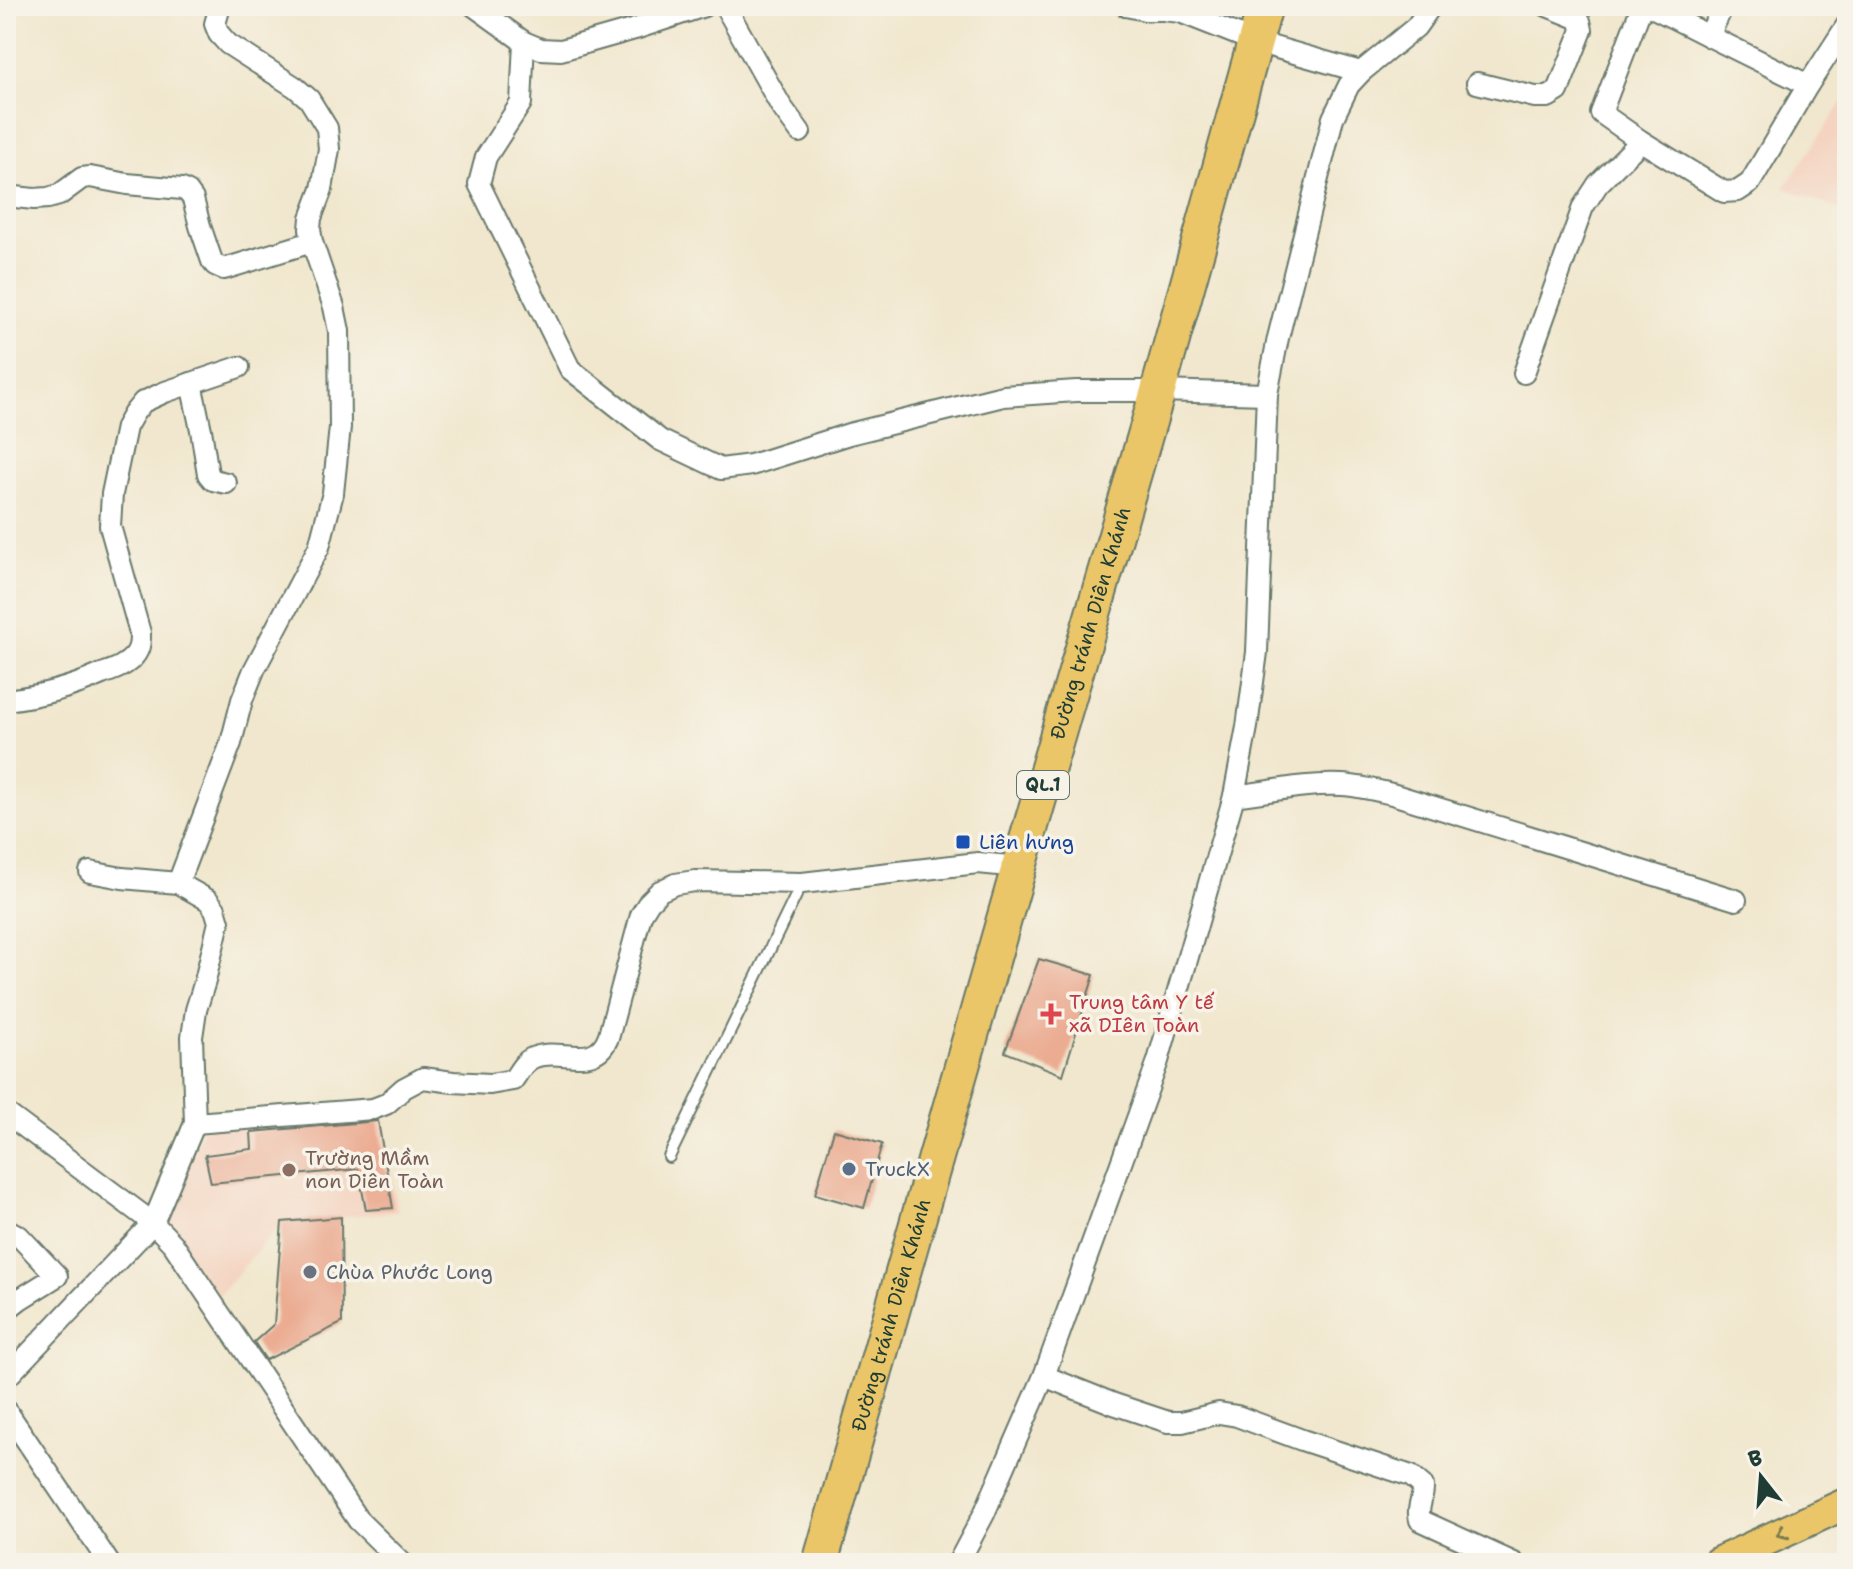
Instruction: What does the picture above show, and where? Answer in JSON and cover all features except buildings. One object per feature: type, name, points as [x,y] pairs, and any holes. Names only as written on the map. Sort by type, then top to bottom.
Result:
[{"type":"highway","name":"Đường tránh Diên Khánh","points":[[820,1563],[1158,391],[1265,6]]},
{"type":"main road","points":[[1717,1563],[1847,1503]]},
{"type":"street","points":[[178,883],[231,743],[242,700],[254,670],[319,547],[333,493],[340,427],[339,331],[312,242],[311,218],[322,189],[329,149],[327,128],[309,99],[228,44],[219,34],[215,24],[220,6]]},
{"type":"street","points":[[474,6],[524,42],[541,49],[561,50],[704,6]]},
{"type":"street","points":[[725,6],[781,106],[800,132]]},
{"type":"street","points":[[1126,6],[1180,12],[1256,42],[1361,72]]},
{"type":"street","points":[[958,1563],[984,1514],[1044,1376],[1158,1061],[1234,796],[1257,652],[1267,394],[1333,118],[1349,85],[1416,27],[1431,6]]},
{"type":"street","points":[[1477,83],[1535,97],[1548,97],[1558,91],[1582,30],[1577,18],[1547,6]]},
{"type":"street","points":[[1642,6],[1601,113],[1724,192],[1738,191],[1750,183],[1847,25]]},
{"type":"street","points":[[1650,6],[1808,85]]},
{"type":"street","points":[[1709,36],[1723,6]]},
{"type":"street","points":[[524,42],[521,103],[486,157],[479,184],[570,369],[660,440],[721,469],[751,465],[849,434],[1003,396],[1076,391],[1267,394]]},
{"type":"street","points":[[1524,373],[1583,207],[1598,184],[1641,141]]},
{"type":"street","points":[[6,196],[48,198],[59,195],[82,178],[90,177],[182,189],[193,199],[212,261],[224,269],[312,242]]},
{"type":"street","points":[[6,700],[77,685],[122,666],[137,652],[140,633],[110,526],[112,494],[126,427],[143,402],[239,367]]},
{"type":"street","points":[[191,383],[208,474],[213,480],[226,483]]},
{"type":"street","points":[[1234,796],[1313,786],[1365,788],[1736,900]]},
{"type":"street","points":[[195,1123],[373,1109],[386,1104],[404,1088],[423,1078],[465,1083],[507,1082],[513,1080],[530,1058],[598,1052],[605,1046],[609,1035],[641,915],[660,891],[675,884],[695,881],[802,883],[978,863],[1019,867]]},
{"type":"street","points":[[6,1378],[153,1223],[195,1123],[192,1037],[219,922],[215,909],[208,900],[178,883],[90,872]]},
{"type":"street","points":[[6,1113],[153,1223],[173,1244],[358,1520],[402,1563]]},
{"type":"street","points":[[6,1229],[19,1236],[57,1276],[6,1310]]},
{"type":"street","points":[[1044,1376],[1168,1422],[1182,1422],[1219,1413],[1237,1416],[1411,1476],[1423,1486],[1418,1509],[1420,1520],[1514,1563]]},
{"type":"street","points":[[6,1410],[109,1563]]},
{"type":"lane","points":[[669,1157],[802,883]]},
{"type":"shaded area","points":[[1847,96],[1847,213],[1784,188]]},
{"type":"shaded area","name":"Trường Mầm non Diên Toàn","points":[[382,1114],[398,1212],[282,1222],[214,1301],[164,1223],[203,1128]]},
{"type":"place","name":"Liên hưng","points":[[963,842]]},
{"type":"place","name":"Trung tâm Y tế xã DIên Toàn","points":[[1051,1014]]},
{"type":"place","name":"TruckX","points":[[849,1169]]},
{"type":"place","name":"Trường Mầm non Diên Toàn","points":[[289,1170]]},
{"type":"place","name":"Chùa Phước Long","points":[[310,1272]]}]
